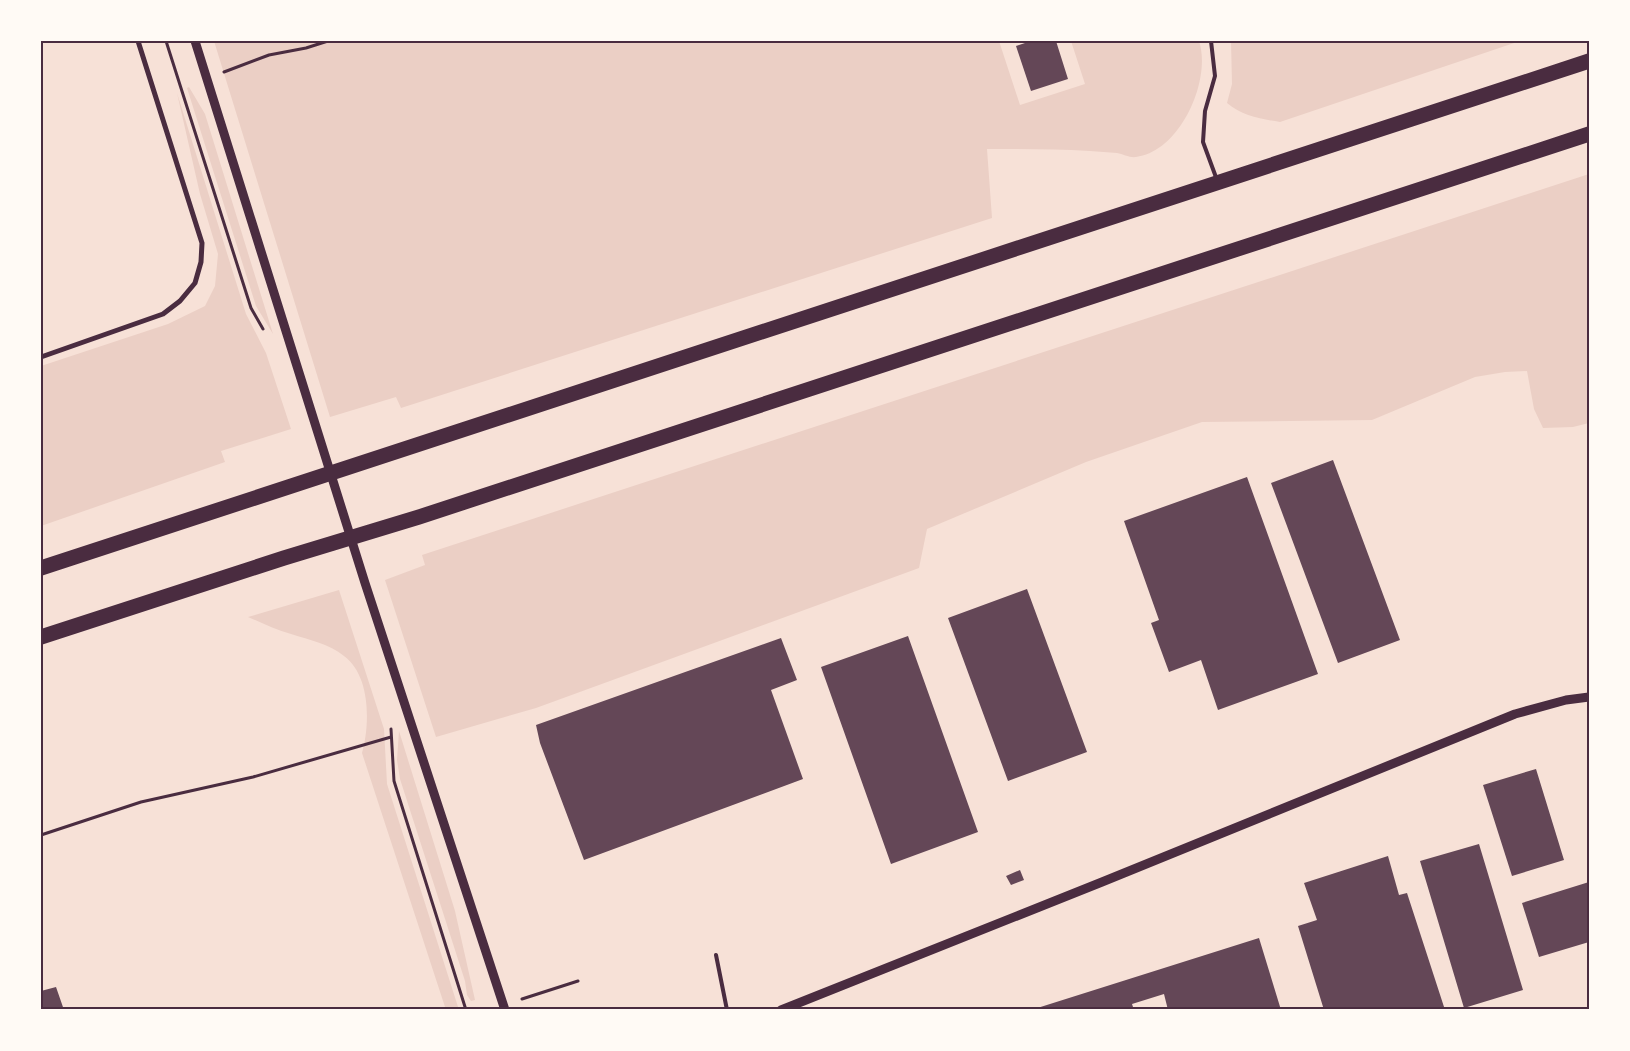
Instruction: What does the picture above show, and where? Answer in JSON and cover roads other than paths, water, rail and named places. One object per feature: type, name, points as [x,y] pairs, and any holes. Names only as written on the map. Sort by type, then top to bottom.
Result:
[{"type":"highway","points":[[41,568],[1589,61]]},
{"type":"highway","points":[[41,638],[284,558],[419,517],[1589,134]]},
{"type":"street","points":[[41,357],[163,314],[180,301],[195,283],[201,262],[202,243],[138,41]]},
{"type":"street","points":[[195,41],[365,583],[504,1008]]},
{"type":"street","points":[[781,1010],[1515,714],[1566,700],[1589,697]]},
{"type":"lane","points":[[1211,41],[1215,76],[1205,111],[1203,142],[1218,182]]},
{"type":"lane","points":[[716,955],[727,1010]]}]
